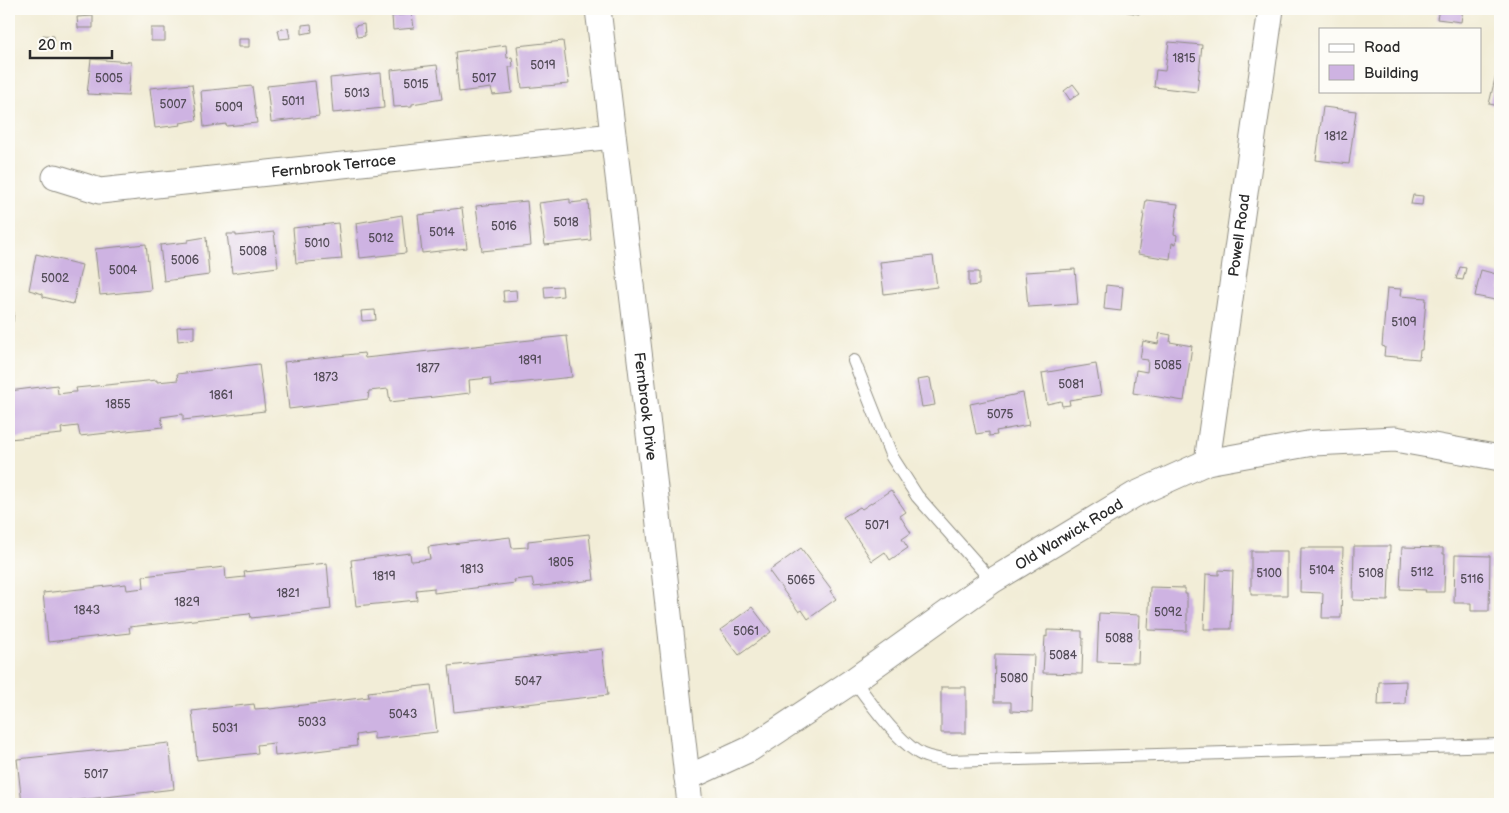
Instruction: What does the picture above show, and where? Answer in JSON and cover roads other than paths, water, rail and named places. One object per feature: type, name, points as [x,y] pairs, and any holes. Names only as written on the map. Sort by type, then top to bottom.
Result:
[{"type":"street","name":"Fernbrook Drive","points":[[598,9],[650,443],[690,804]]},
{"type":"street","name":"Powell Road","points":[[1207,462],[1271,9]]},
{"type":"street","name":"Fernbrook Terrace","points":[[55,177],[100,191],[613,136]]},
{"type":"street","name":"Old Warwick Road","points":[[687,778],[750,749],[854,680],[992,581],[1134,495],[1207,462],[1313,443],[1395,440],[1500,458]]},
{"type":"lane","points":[[854,361],[892,457],[917,496],[992,581]]},
{"type":"lane","points":[[854,680],[897,733],[916,751],[931,758],[949,761],[1500,745]]}]
